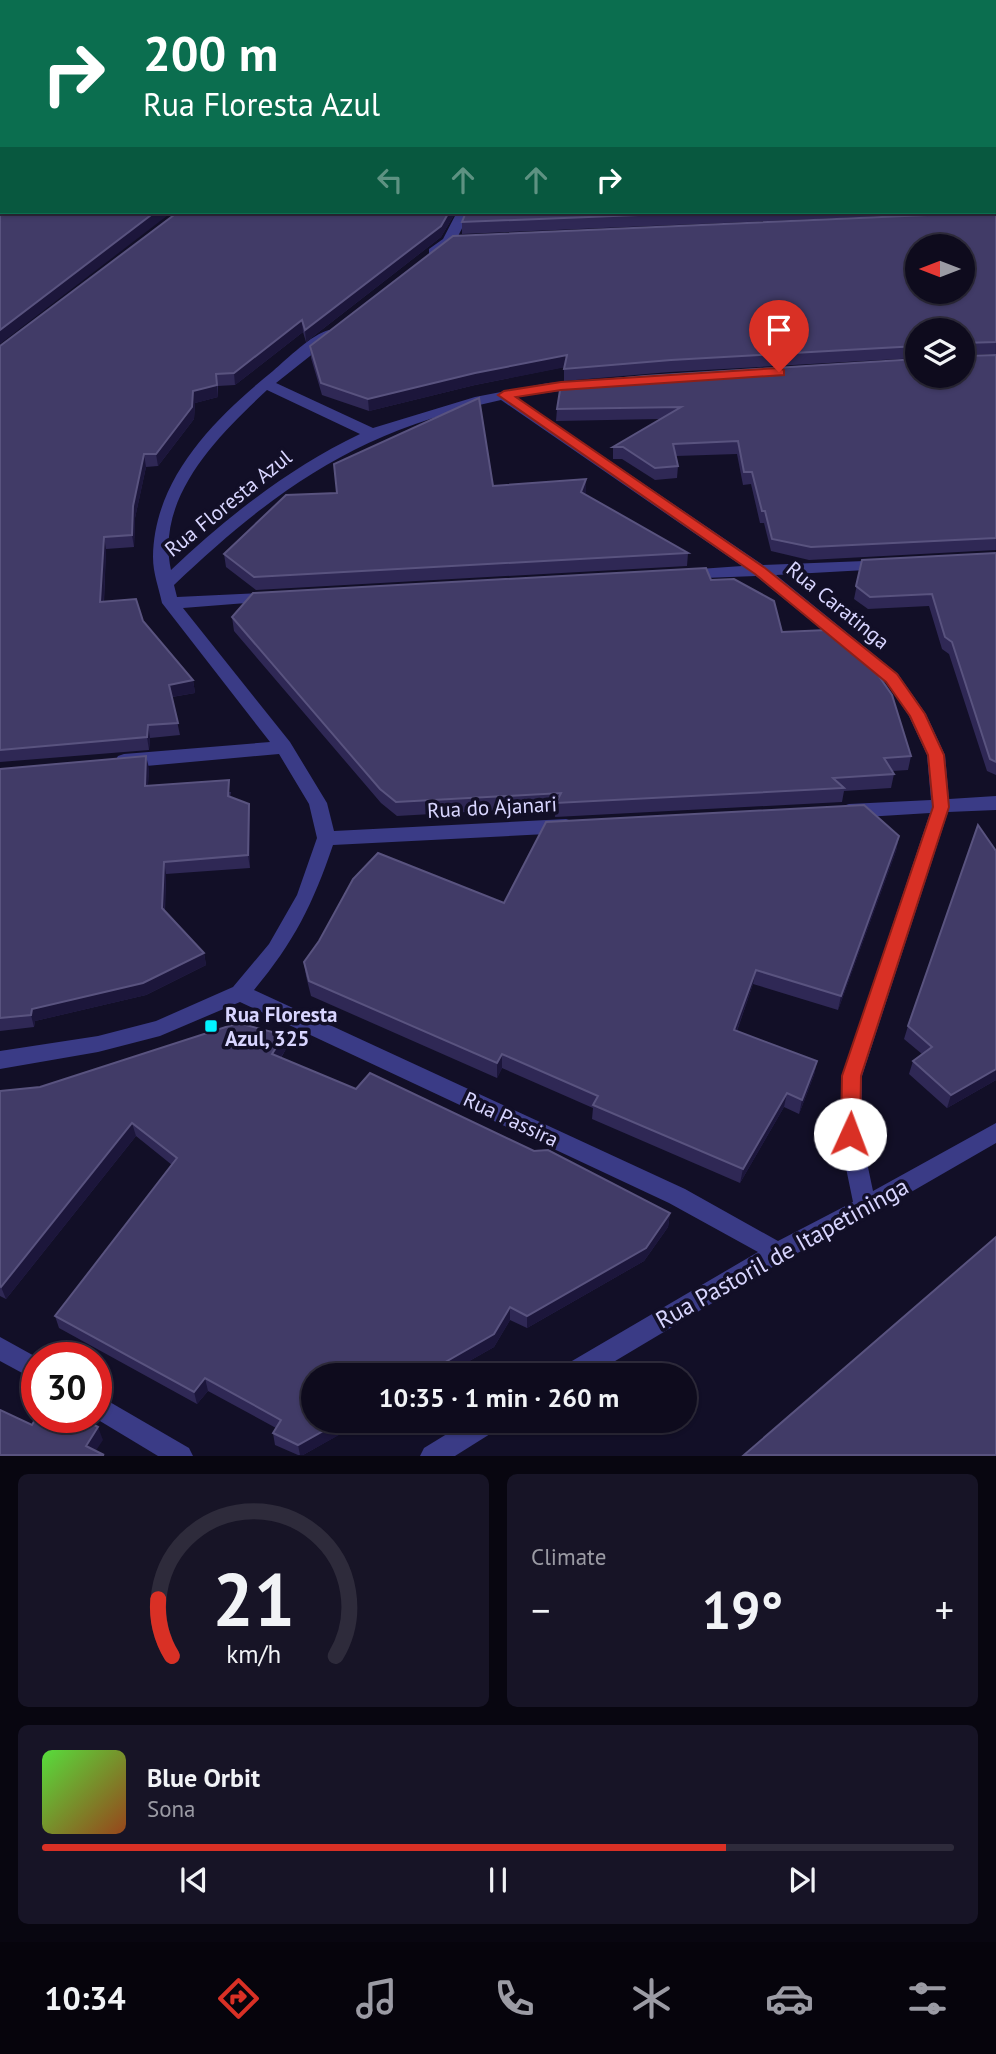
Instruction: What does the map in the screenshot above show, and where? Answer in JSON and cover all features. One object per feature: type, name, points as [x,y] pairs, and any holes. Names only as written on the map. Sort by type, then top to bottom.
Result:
[{"type":"street","points":[[428,258],[456,241],[463,214]]},
{"type":"street","points":[[0,1060],[98,1044],[160,1028],[240,993],[276,950],[306,896],[326,838],[318,803],[284,747],[167,594],[159,543],[173,489],[213,434],[265,384],[341,325]]},
{"type":"street","name":"Rua Floresta Azul","points":[[167,594],[206,544],[305,469],[373,434],[453,406],[561,386],[602,383]]},
{"type":"street","points":[[265,384],[373,434]]},
{"type":"street","name":"Rua Caratinga","points":[[504,395],[760,571],[892,678],[917,714],[936,755],[941,807],[852,1076],[850,1134],[865,1207]]},
{"type":"street","points":[[663,576],[899,563]]},
{"type":"street","points":[[167,594],[290,595]]},
{"type":"street","points":[[108,762],[284,747]]},
{"type":"street","points":[[832,812],[996,803]]},
{"type":"street","name":"Rua do Ajanari","points":[[326,838],[585,825]]},
{"type":"street","name":"Rua Passira","points":[[240,993],[677,1196],[778,1252]]},
{"type":"street","name":"Rua Pastoril de Itapetininga","points":[[590,1363],[778,1252],[865,1207],[996,1132]]},
{"type":"street","points":[[0,1348],[21,1360]]},
{"type":"street","points":[[112,1414],[181,1455]]},
{"type":"street","points":[[432,1455],[470,1433]]},
{"type":"building","points":[[0,214],[152,214],[0,330]]},
{"type":"building","points":[[175,214],[448,214],[441,226],[305,330],[302,320],[234,373],[216,374],[217,385],[193,391],[192,407],[156,454],[144,454],[133,506],[132,535],[104,537],[100,602],[136,599],[143,621],[193,680],[169,685],[178,723],[148,725],[147,737],[0,750],[0,346]]},
{"type":"building","points":[[465,214],[663,214],[462,222]]},
{"type":"building","points":[[996,214],[996,342],[975,343],[975,318],[905,318],[905,347],[564,369],[567,355],[475,373],[368,399],[321,383],[310,346],[453,236]]},
{"type":"building","points":[[996,355],[996,538],[811,547],[772,539],[752,472],[744,472],[738,441],[673,444],[678,466],[655,468],[623,447],[613,447],[681,407],[557,409],[561,384],[905,360],[905,388],[975,388],[975,356]]},
{"type":"building","points":[[479,398],[493,486],[586,479],[581,492],[688,553],[254,577],[224,554],[286,495],[337,493],[334,464]]},
{"type":"building","points":[[996,553],[996,762],[990,759],[952,642],[945,637],[932,594],[870,597],[856,586],[862,560]]},
{"type":"building","points":[[706,568],[711,580],[734,579],[774,601],[782,632],[827,630],[874,669],[892,695],[911,756],[884,758],[894,774],[833,778],[844,788],[556,803],[561,793],[396,802],[380,789],[232,617],[253,593]]},
{"type":"building","points":[[146,756],[145,786],[229,780],[228,796],[249,804],[248,855],[164,862],[162,908],[204,953],[143,983],[32,1009],[31,1015],[0,1018],[0,769]]},
{"type":"building","points":[[864,805],[899,836],[841,996],[756,970],[734,1030],[817,1061],[802,1100],[787,1093],[743,1169],[593,1105],[598,1096],[502,1054],[497,1063],[309,981],[304,962],[319,941],[353,879],[378,853],[504,903],[546,822]]},
{"type":"building","points":[[978,825],[996,851],[996,1069],[951,1095],[913,1061],[932,1047],[908,1026]]},
{"type":"building","points":[[238,1023],[284,1035],[272,1054],[356,1089],[370,1073],[534,1151],[548,1150],[670,1213],[646,1248],[527,1316],[510,1307],[494,1334],[444,1363],[301,1363],[301,1433],[320,1433],[298,1445],[273,1433],[281,1420],[205,1378],[194,1392],[112,1347],[112,1342],[103,1342],[55,1316],[177,1158],[132,1123],[0,1286],[0,1091],[40,1087]]},
{"type":"building","points":[[996,1237],[996,1455],[744,1455]]},
{"type":"building","points":[[0,1410],[21,1420],[21,1433],[94,1433],[86,1446],[104,1455],[0,1455]]},
{"type":"place","name":"Rua Floresta Azul, 325","points":[[211,1026]]},
{"type":"route","points":[[779,372],[561,386],[504,395],[760,571],[892,678],[917,714],[936,755],[941,807],[852,1076],[850,1134]]}]
